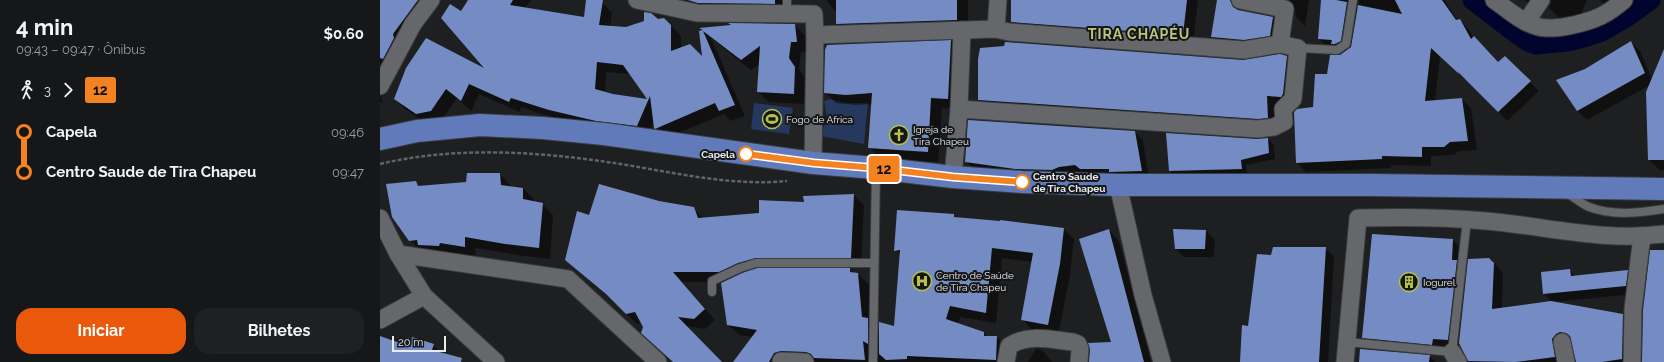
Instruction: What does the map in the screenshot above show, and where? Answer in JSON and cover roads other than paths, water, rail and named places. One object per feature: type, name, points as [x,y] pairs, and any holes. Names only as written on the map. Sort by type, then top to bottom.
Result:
[{"type":"main road","points":[[380,139],[417,131],[480,125],[543,128],[604,134],[814,163],[876,168],[953,177],[1022,182],[1118,185],[1555,186],[1664,188]]},
{"type":"street","points":[[380,86],[413,24],[431,0]]},
{"type":"street","points":[[996,29],[998,0]]},
{"type":"street","points":[[1240,0],[1287,4],[1280,44]]},
{"type":"street","points":[[1494,0],[1526,22],[1542,28],[1555,28],[1591,20],[1603,15],[1624,0]]},
{"type":"street","points":[[1526,22],[1541,0]]},
{"type":"street","points":[[644,1],[697,13],[787,7],[815,7],[814,163]]},
{"type":"street","points":[[815,35],[856,35],[996,29],[1009,32],[1171,46],[1244,50],[1280,44],[1298,48],[1293,99],[1283,109],[1284,122],[1274,127],[1258,129],[959,108]]},
{"type":"street","points":[[953,177],[959,108],[962,30]]},
{"type":"street","points":[[1118,185],[1143,295],[1162,362]]},
{"type":"street","points":[[1345,362],[1358,218],[1390,217],[1485,220],[1597,235],[1642,236],[1664,234]]},
{"type":"street","points":[[380,218],[398,254],[424,296],[496,362]]},
{"type":"street","points":[[1632,362],[1634,309],[1642,236]]},
{"type":"street","points":[[398,254],[568,279],[658,362]]},
{"type":"street","points":[[380,320],[424,296]]},
{"type":"street","points":[[1006,362],[1009,346],[1018,340],[1029,338],[1073,342],[1078,344],[1080,349],[1080,362]]},
{"type":"street","points":[[1562,342],[1566,362]]},
{"type":"street","points":[[782,360],[805,362]]},
{"type":"lane","points":[[1298,48],[1337,50],[1346,44],[1353,0]]},
{"type":"lane","points":[[873,362],[876,168]]},
{"type":"lane","points":[[1555,186],[1589,206],[1609,212],[1643,212],[1664,209]]},
{"type":"lane","points":[[1347,342],[1455,357],[1467,220]]},
{"type":"lane","points":[[712,292],[712,282],[740,268],[756,263],[874,263]]},
{"type":"waterway","points":[[1472,0],[1512,31]]},
{"type":"waterway","points":[[1516,34],[1528,42],[1536,45],[1567,42],[1584,38],[1602,32],[1629,16],[1651,0]]},
{"type":"place","name":"Fogo de Africa","points":[[772,119]]},
{"type":"place","name":"Igreja de Tira Chapeu","points":[[899,135]]},
{"type":"place","name":"Capela","points":[[746,154]]},
{"type":"place","name":"Centro Saude de Tira Chapeu","points":[[1022,182]]},
{"type":"place","name":"Centro de Saúde de Tira Chapeu","points":[[922,281]]},
{"type":"place","name":"Iogurel","points":[[1409,282]]},
{"type":"district","name":"TIRA CHAPÉU","points":[[1139,34]]}]
